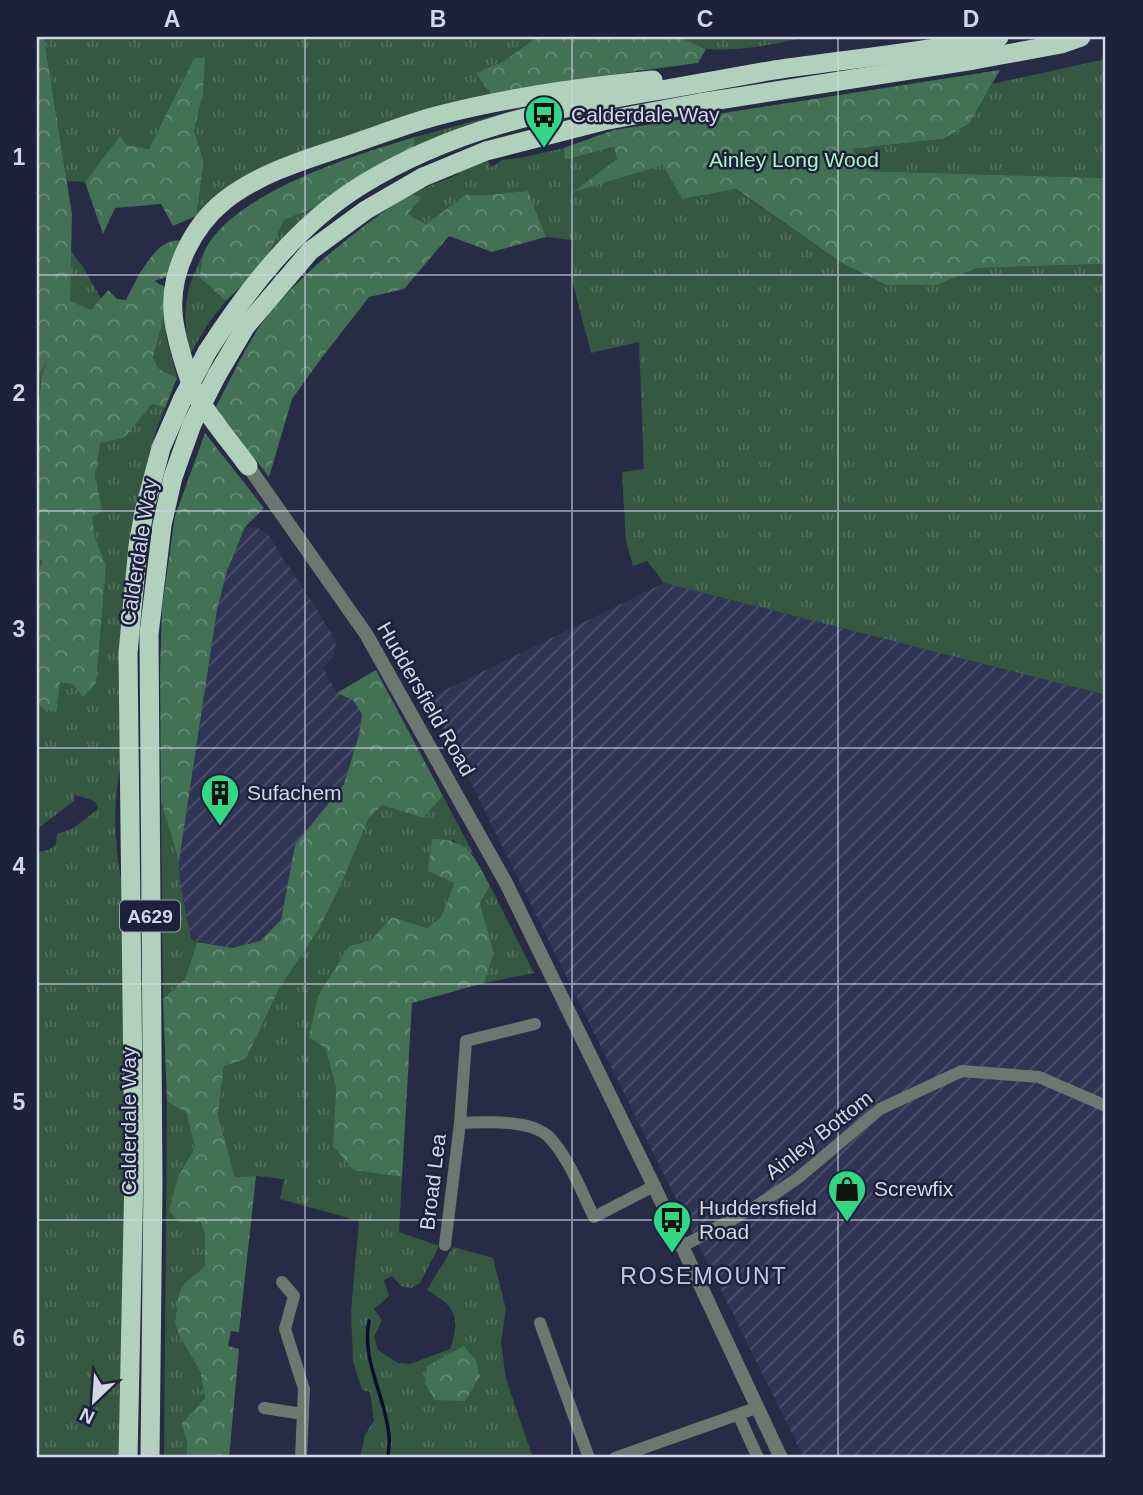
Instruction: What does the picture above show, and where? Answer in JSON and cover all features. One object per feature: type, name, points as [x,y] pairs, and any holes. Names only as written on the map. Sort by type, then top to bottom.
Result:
[{"type":"highway","name":"Calderdale Way","points":[[128,1458],[134,1173],[128,653],[136,558],[144,512],[161,448],[207,352],[251,287],[306,229],[358,187],[427,149],[490,126],[564,107],[772,71],[999,37]]},
{"type":"highway","name":"Calderdale Way","points":[[150,1458],[153,1183],[149,635],[162,525],[173,477],[192,424],[246,326],[310,251],[366,210],[412,183],[486,151],[603,121],[699,103],[974,60],[1061,44],[1081,37]]},
{"type":"highway","points":[[248,466],[197,395],[175,330],[172,310],[175,281],[184,254],[199,227],[223,201],[254,181],[309,159],[438,115],[513,98],[594,86],[683,76],[772,71]]},
{"type":"street","name":"Huddersfield Road","points":[[248,466],[372,643],[506,883],[654,1186],[780,1458]]},
{"type":"street","name":"Broad Lea","points":[[445,1245],[460,1123],[466,1041],[535,1024]]},
{"type":"street","name":"Ainley Bottom","points":[[681,1247],[766,1200],[880,1110],[962,1071],[1039,1077],[1106,1106]]},
{"type":"street","name":"Broad Lea","points":[[460,1123],[526,1126],[547,1135],[564,1159],[594,1217],[654,1186]]},
{"type":"street","points":[[282,1282],[294,1296],[285,1329],[304,1389],[301,1458]]},
{"type":"street","points":[[540,1323],[589,1458]]},
{"type":"street","points":[[264,1408],[303,1414]]},
{"type":"street","points":[[615,1458],[756,1408]]},
{"type":"street","points":[[739,1416],[758,1458]]},
{"type":"shaded area","points":[[245,527],[257,527],[269,536],[336,640],[334,656],[323,668],[337,693],[353,700],[362,714],[359,735],[344,784],[295,845],[281,920],[260,941],[232,948],[191,940],[180,882],[179,861],[217,610],[227,571]]},
{"type":"shaded area","points":[[664,583],[1106,695],[1106,1458],[804,1458],[429,698]]},
{"type":"green space","points":[[37,37],[44,37],[72,214],[70,301],[91,310],[108,290],[117,299],[126,300],[141,271],[155,252],[172,241],[181,241],[170,276],[154,281],[167,288],[162,325],[153,357],[158,368],[177,378],[165,408],[152,404],[124,438],[100,443],[95,475],[102,511],[92,517],[95,538],[106,565],[96,683],[83,697],[73,684],[60,682],[56,712],[42,708],[37,700],[37,574],[43,561],[37,558],[37,463],[40,438],[38,408],[42,374],[48,360],[37,378]]},
{"type":"green space","points":[[44,37],[537,37],[504,61],[477,73],[493,97],[342,137],[280,159],[198,218],[196,216],[204,162],[194,131],[203,94],[194,58],[149,149],[127,145],[120,137],[85,182],[67,181]]},
{"type":"green space","points":[[537,37],[678,37],[706,49],[698,63],[594,77],[493,97],[476,73],[504,61]]},
{"type":"green space","points":[[678,37],[806,37],[758,47],[720,50],[700,47]]},
{"type":"green space","points":[[194,58],[205,58],[203,94],[194,131],[204,162],[196,216],[173,226],[161,204],[115,208],[103,234],[85,182],[120,136],[127,145],[149,149]]},
{"type":"green space","points":[[1106,59],[1106,178],[868,171],[851,149],[943,139],[969,124],[992,84]]},
{"type":"green space","name":"Ainley Long Wood","points":[[1000,70],[969,124],[943,139],[851,149],[868,171],[1106,178],[1106,264],[978,268],[937,285],[886,285],[842,263],[736,189],[682,199],[663,165],[573,192],[617,159],[614,147],[565,160],[564,148],[614,130]]},
{"type":"green space","points":[[522,108],[524,111],[414,151],[415,137]]},
{"type":"green space","points":[[415,137],[414,151],[328,202],[284,220],[265,263],[226,301],[199,277],[205,250],[220,229],[241,211],[268,194],[330,165]]},
{"type":"green space","points":[[614,147],[618,159],[576,190],[663,164],[682,199],[735,189],[842,263],[886,285],[937,285],[978,268],[1106,264],[1106,695],[664,583],[647,561],[633,566],[626,541],[622,472],[644,469],[639,342],[591,353],[571,276],[572,240],[546,237],[528,191],[465,195],[426,224],[408,214],[421,198],[409,194],[457,175],[462,169],[487,159],[491,167],[502,160],[564,148],[566,160]]},
{"type":"green space","points":[[528,191],[546,237],[492,252],[449,236],[404,289],[369,297],[292,399],[269,477],[215,408],[254,335],[283,297],[334,250],[409,194],[422,197],[408,214],[426,224],[465,195]]},
{"type":"green space","points":[[328,202],[265,263],[284,220]]},
{"type":"green space","points":[[46,221],[82,265],[108,311],[148,408],[152,404],[165,408],[153,439],[157,442],[116,807],[121,879],[125,1089],[125,1458],[37,1458],[37,852],[49,850],[56,844],[57,834],[72,829],[98,809],[95,801],[75,795],[74,801],[37,829],[37,482],[51,452],[41,380],[37,463],[37,370]]},
{"type":"green space","points":[[205,250],[199,277],[226,301],[190,354],[186,325],[187,300],[193,277]]},
{"type":"green space","points":[[165,303],[166,336],[177,378],[158,368],[153,357]]},
{"type":"green space","points":[[205,433],[264,508],[245,527],[227,571],[217,610],[179,861],[161,802],[162,608],[175,516]]},
{"type":"green space","points":[[376,670],[443,796],[423,818],[382,805],[369,818],[319,929],[279,989],[246,1059],[224,1066],[218,1115],[235,1177],[256,1176],[239,1332],[231,1331],[228,1346],[239,1349],[229,1458],[186,1458],[187,1441],[181,1424],[205,1398],[200,1371],[175,1323],[179,1293],[185,1283],[205,1266],[205,1235],[200,1222],[179,1222],[169,1210],[179,1175],[195,1147],[186,1112],[167,1102],[163,999],[185,979],[197,942],[232,948],[260,941],[281,920],[295,845],[344,784],[359,735],[362,714],[353,700],[337,693]]},
{"type":"green space","points":[[443,796],[474,855],[452,839],[454,883],[441,917],[427,928],[392,917],[371,940],[349,946],[325,1048],[336,1087],[333,1146],[353,1170],[402,1177],[399,1232],[439,1246],[420,1283],[411,1288],[401,1286],[392,1276],[384,1280],[389,1296],[374,1309],[382,1320],[374,1337],[378,1350],[398,1363],[410,1364],[450,1349],[455,1329],[453,1314],[444,1301],[427,1290],[453,1247],[493,1258],[506,1309],[501,1342],[506,1379],[533,1458],[360,1458],[365,1435],[374,1421],[370,1392],[362,1390],[353,1362],[351,1311],[359,1221],[280,1199],[284,1179],[235,1177],[218,1115],[224,1066],[246,1059],[279,989],[319,929],[369,818],[382,805],[423,818]]},
{"type":"green space","points":[[161,802],[179,861],[180,882],[191,939],[197,942],[185,979],[163,999]]},
{"type":"green space","points":[[432,839],[454,842],[469,851],[490,886],[480,903],[494,953],[484,983],[412,1003],[402,1177],[353,1170],[333,1146],[336,1087],[325,1048],[309,1037],[318,996],[349,946],[371,940],[392,917],[427,928],[441,917],[454,883],[428,871]]},
{"type":"green space","points":[[490,886],[534,973],[484,983],[494,953],[480,903]]},
{"type":"green space","points":[[167,1102],[186,1112],[195,1147],[179,1175],[205,1235],[205,1266],[185,1283],[181,1339],[200,1371],[205,1398],[181,1424],[187,1441],[186,1458],[164,1458]]},
{"type":"green space","points":[[464,1346],[476,1361],[480,1376],[465,1401],[435,1400],[425,1383],[427,1366]]},
{"type":"waterway","points":[[369,1321],[368,1350],[387,1422],[388,1458]]},
{"type":"place","name":"Calderdale Way","points":[[544,149]]},
{"type":"place","name":"Sufachem","points":[[220,827]]},
{"type":"place","name":"Screwfix","points":[[847,1223]]},
{"type":"place","name":"Huddersfield Road","points":[[672,1254]]},
{"type":"district","name":"ROSEMOUNT","points":[[704,1276]]}]
